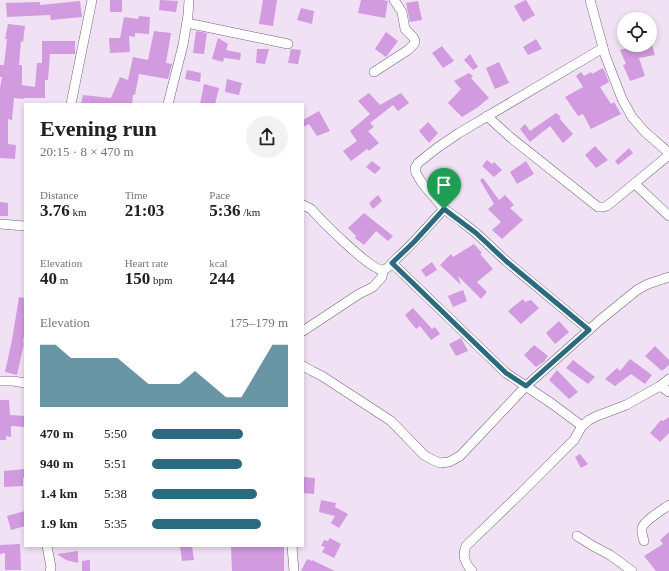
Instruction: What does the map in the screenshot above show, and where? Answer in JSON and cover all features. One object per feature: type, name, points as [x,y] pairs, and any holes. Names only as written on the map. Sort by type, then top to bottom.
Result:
[{"type":"street","points":[[71,103],[92,0]]},
{"type":"street","points":[[168,103],[184,45],[189,0]]},
{"type":"street","points":[[374,72],[408,50],[415,41],[405,29],[402,12],[395,4],[394,0]]},
{"type":"street","points":[[487,116],[510,137],[598,207],[607,206],[669,154],[632,118],[622,99],[603,48],[590,0]]},
{"type":"street","points":[[187,23],[288,44]]},
{"type":"street","points":[[589,330],[506,261],[476,233],[444,209],[422,183],[415,168],[418,163],[437,148],[487,116],[603,48]]},
{"type":"street","points":[[635,184],[669,216]]},
{"type":"street","points":[[304,206],[311,209],[361,258],[378,270],[383,270],[392,263],[414,242],[444,209]]},
{"type":"street","points":[[0,224],[24,226]]},
{"type":"street","points":[[392,263],[506,373],[582,426]]},
{"type":"street","points":[[304,330],[359,294],[373,287],[382,277],[383,270]]},
{"type":"street","points":[[304,367],[322,376],[391,421],[424,455],[440,463],[449,462],[460,456],[526,386],[589,330],[637,290],[648,284],[668,278]]},
{"type":"street","points":[[470,570],[464,558],[466,546],[566,449],[574,440],[582,426],[597,416],[626,405],[660,386],[669,379]]},
{"type":"street","points":[[0,381],[24,383]]},
{"type":"street","points":[[660,386],[669,392]]},
{"type":"street","points":[[644,541],[642,527],[645,523],[669,505]]},
{"type":"street","points":[[577,536],[610,555],[632,571]]},
{"type":"street","points":[[47,547],[51,567],[50,571]]},
{"type":"street","points":[[292,547],[294,571]]},
{"type":"building","points":[[110,0],[122,0],[122,12],[110,12]]},
{"type":"building","points":[[160,0],[178,1],[176,12],[159,10]]},
{"type":"building","points":[[263,0],[277,0],[273,26],[259,24]]},
{"type":"building","points":[[361,0],[388,1],[385,18],[358,13]]},
{"type":"building","points":[[525,0],[535,15],[523,22],[514,6]]},
{"type":"building","points":[[80,1],[82,17],[51,20],[50,15],[7,17],[6,3],[40,2],[40,5]]},
{"type":"building","points":[[418,1],[422,20],[410,22],[406,3]]},
{"type":"building","points":[[301,8],[314,11],[312,24],[297,20]]},
{"type":"building","points":[[139,16],[150,17],[149,34],[135,33],[135,37],[129,36],[130,52],[110,53],[109,38],[120,38],[124,17],[138,19]]},
{"type":"building","points":[[8,24],[25,26],[23,42],[21,41],[19,65],[22,65],[22,85],[35,87],[37,63],[42,63],[42,41],[75,41],[75,54],[50,54],[48,80],[45,80],[45,98],[14,98],[12,120],[8,119],[8,144],[16,145],[15,159],[0,158],[0,88],[2,77],[0,77],[0,65],[4,65],[7,39],[5,39]]},
{"type":"building","points":[[154,31],[171,33],[166,63],[172,64],[168,79],[139,74],[132,103],[81,103],[83,95],[111,98],[120,77],[128,80],[133,57],[148,60]]},
{"type":"building","points":[[196,31],[207,33],[204,54],[193,53]]},
{"type":"building","points":[[386,32],[398,41],[386,57],[375,49]]},
{"type":"building","points":[[218,38],[228,44],[226,50],[241,53],[240,60],[224,58],[223,62],[212,59]]},
{"type":"building","points":[[536,39],[542,49],[528,55],[523,47]]},
{"type":"building","points":[[442,46],[454,61],[443,68],[432,53]]},
{"type":"building","points":[[257,49],[269,49],[265,64],[256,63]]},
{"type":"building","points":[[291,49],[301,50],[298,64],[288,63]]},
{"type":"building","points":[[621,52],[654,52],[655,55],[639,58],[645,76],[630,81],[623,65],[626,64]]},
{"type":"building","points":[[470,54],[478,67],[473,70],[464,60]]},
{"type":"building","points":[[499,62],[509,83],[495,89],[486,68]]},
{"type":"building","points":[[603,68],[609,82],[600,87],[611,104],[614,102],[621,114],[591,129],[583,114],[578,116],[565,97],[583,87],[576,76],[581,72],[584,76],[591,72],[592,74]]},
{"type":"building","points":[[187,70],[201,73],[200,82],[185,79]]},
{"type":"building","points":[[469,73],[473,76],[471,78],[489,98],[462,117],[448,103],[461,89],[454,81]]},
{"type":"building","points":[[227,79],[242,83],[239,95],[225,92]]},
{"type":"building","points":[[204,84],[219,88],[215,103],[200,103]]},
{"type":"building","points":[[369,93],[380,105],[401,93],[409,103],[398,111],[393,105],[370,123],[374,127],[368,131],[379,143],[369,151],[367,149],[351,161],[343,151],[357,141],[350,131],[370,114],[358,101]]},
{"type":"building","points":[[319,111],[330,131],[317,136],[309,124],[304,126],[304,119]]},
{"type":"building","points":[[556,113],[561,117],[559,118],[573,134],[563,143],[550,126],[530,142],[520,129],[525,124],[530,131]]},
{"type":"building","points":[[428,122],[438,133],[429,143],[419,131]]},
{"type":"building","points":[[595,146],[608,160],[596,168],[585,155]]},
{"type":"building","points":[[629,148],[633,153],[618,165],[615,161]]},
{"type":"building","points":[[487,160],[492,164],[494,162],[502,170],[494,177],[482,166]]},
{"type":"building","points":[[372,161],[381,168],[375,174],[366,167]]},
{"type":"building","points":[[526,161],[534,174],[517,184],[510,172]]},
{"type":"building","points":[[483,178],[499,200],[505,195],[514,205],[510,208],[523,220],[502,239],[492,230],[501,222],[488,209],[494,204],[480,180]]},
{"type":"building","points":[[378,195],[382,201],[373,209],[369,203]]},
{"type":"building","points":[[0,202],[8,203],[8,216],[0,216]]},
{"type":"building","points":[[364,213],[393,236],[388,241],[376,231],[364,245],[355,238],[356,236],[348,228]]},
{"type":"building","points":[[474,244],[482,253],[480,254],[493,269],[477,282],[487,292],[481,299],[458,276],[461,285],[440,265],[451,254],[453,257]]},
{"type":"building","points":[[432,262],[437,270],[426,277],[421,270]]},
{"type":"building","points":[[463,290],[467,301],[453,307],[448,296]]},
{"type":"building","points":[[19,297],[24,298],[24,343],[17,375],[5,372]]},
{"type":"building","points":[[523,299],[525,302],[531,300],[539,308],[521,324],[508,311]]},
{"type":"building","points":[[413,308],[432,329],[435,327],[440,334],[431,340],[420,326],[416,329],[405,315]]},
{"type":"building","points":[[559,321],[569,332],[555,344],[546,333]]},
{"type":"building","points":[[461,338],[468,351],[456,356],[449,344]]},
{"type":"building","points":[[534,345],[548,356],[545,361],[536,367],[524,355]]},
{"type":"building","points":[[655,346],[669,360],[669,365],[662,371],[645,356]]},
{"type":"building","points":[[630,359],[652,375],[645,384],[631,374],[615,386],[605,379],[617,368],[620,371]]},
{"type":"building","points":[[573,360],[595,377],[588,384],[566,368]]},
{"type":"building","points":[[557,370],[578,392],[569,399],[549,380]]},
{"type":"building","points":[[0,400],[9,400],[10,415],[24,416],[24,427],[11,426],[11,437],[6,436],[6,440],[0,440]]},
{"type":"building","points":[[669,417],[669,433],[660,442],[650,433],[661,420],[663,421]]},
{"type":"building","points":[[580,454],[588,464],[581,468],[575,457]]},
{"type":"building","points":[[24,469],[23,486],[4,487],[4,471]]},
{"type":"building","points":[[304,477],[315,478],[314,494],[304,493]]},
{"type":"building","points":[[321,500],[336,503],[335,507],[348,514],[339,528],[331,523],[335,516],[319,512]]},
{"type":"building","points":[[24,511],[24,526],[11,530],[7,516]]},
{"type":"building","points":[[669,532],[669,571],[656,571],[644,556],[663,544],[660,540]]},
{"type":"building","points":[[330,538],[341,544],[334,558],[322,552],[325,547],[321,546],[324,540],[328,541]]},
{"type":"building","points":[[20,544],[21,570],[5,570],[5,553],[0,554],[0,545]]},
{"type":"building","points":[[180,547],[192,547],[194,560],[182,561]]},
{"type":"building","points":[[231,547],[284,547],[284,571],[232,571]]},
{"type":"building","points":[[78,551],[78,563],[66,560],[57,554]]},
{"type":"building","points":[[307,559],[312,560],[335,571],[301,571]]},
{"type":"building","points":[[90,560],[90,571],[82,571],[82,561]]},
{"type":"route","points":[[444,209],[476,233],[506,261],[589,330],[526,386],[506,373],[392,263],[414,242],[444,209]]}]
